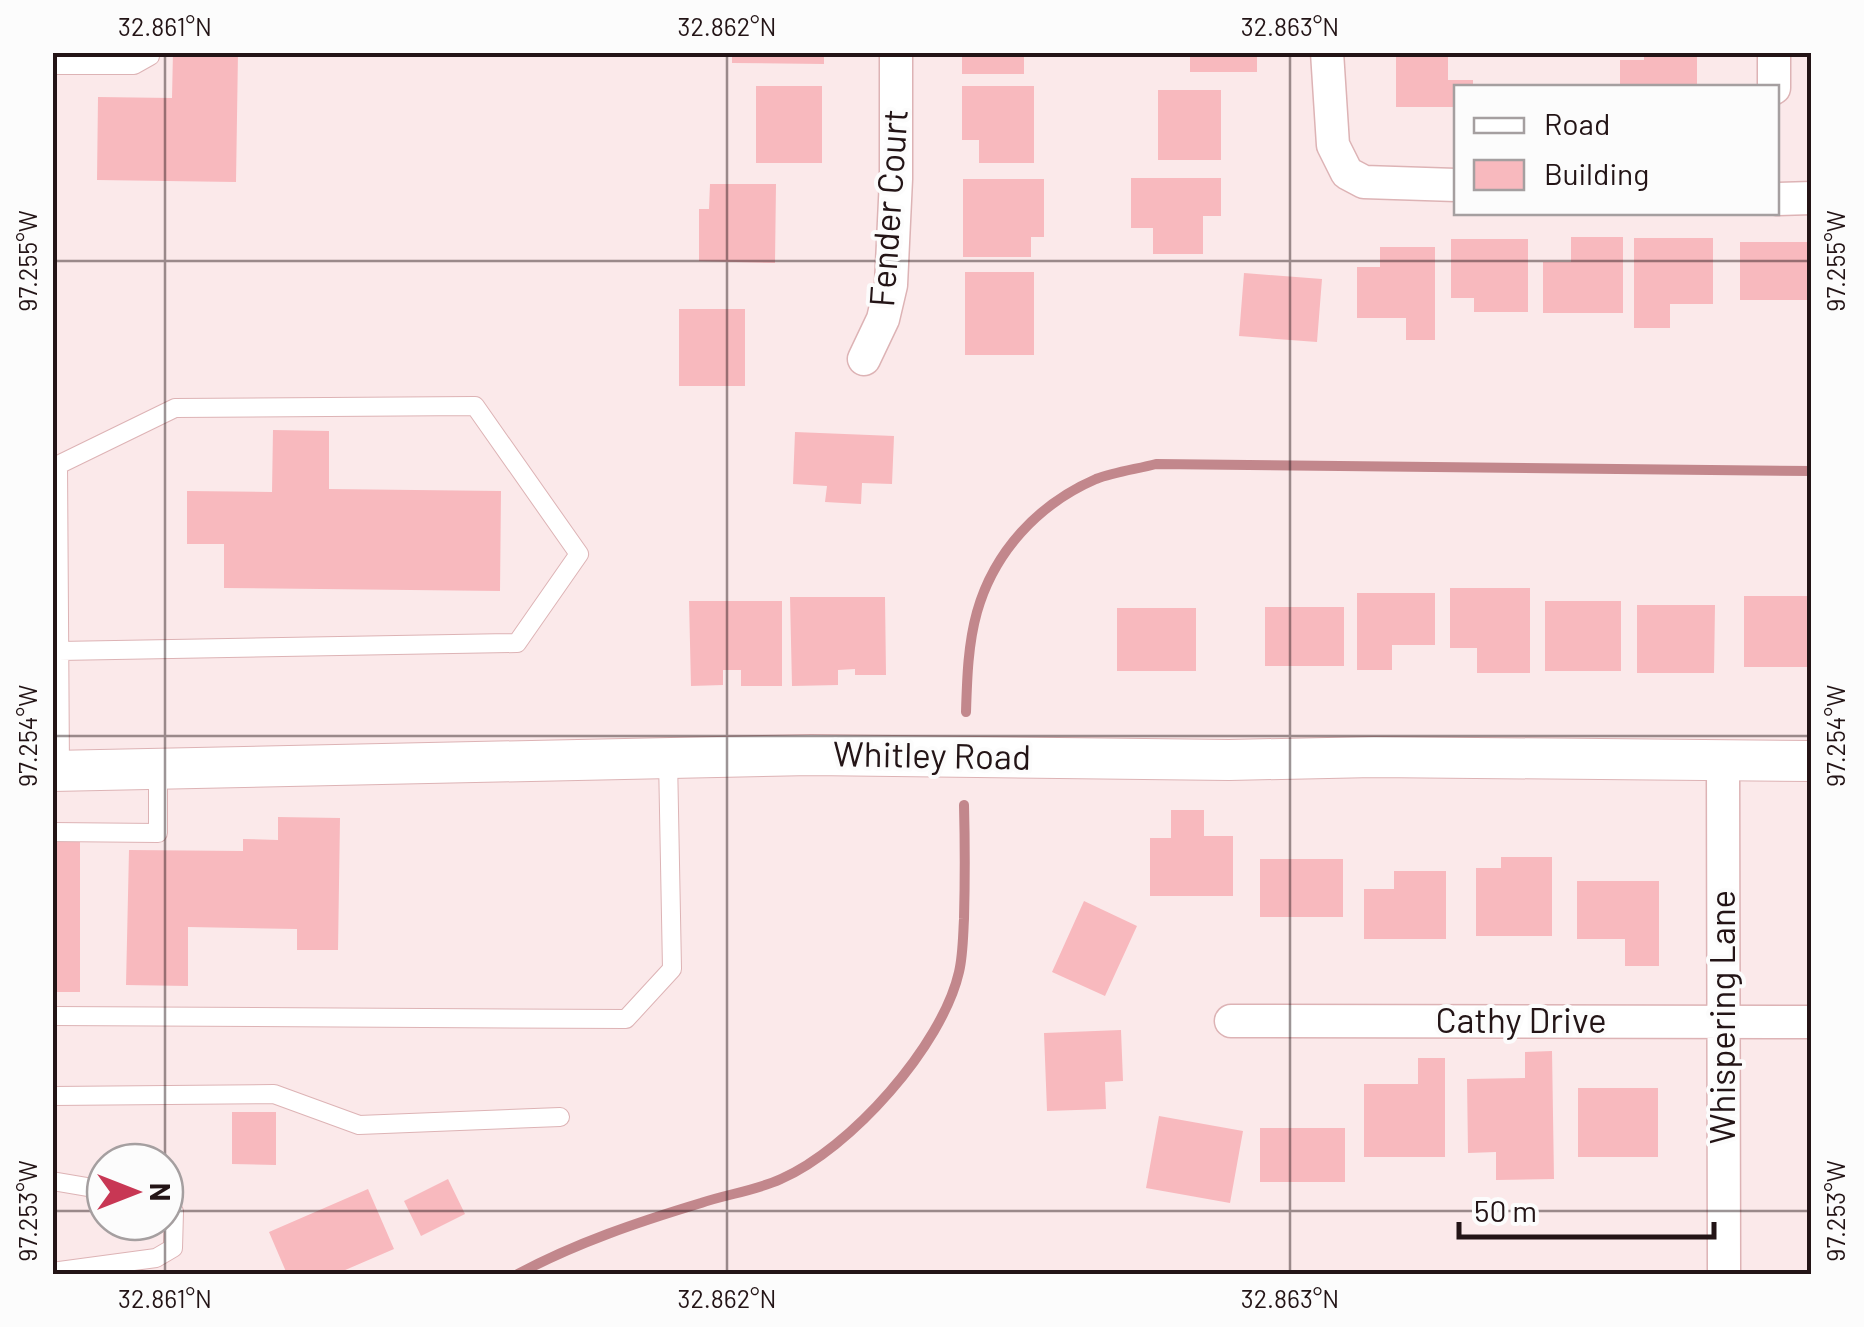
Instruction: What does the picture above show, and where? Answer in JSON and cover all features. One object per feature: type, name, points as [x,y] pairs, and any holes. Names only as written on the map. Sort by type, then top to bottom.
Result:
[{"type":"street","name":"Fender Court","points":[[864,359],[884,320],[891,285],[896,52]]},
{"type":"street","points":[[1326,52],[1333,144],[1347,172],[1364,182],[1454,186]]},
{"type":"street","points":[[1774,52],[1774,85]]},
{"type":"street","points":[[1779,199],[1812,198]]},
{"type":"street","name":"Whitley Road","points":[[56,771],[811,754],[931,758],[1812,761]]},
{"type":"street","name":"Whispering Lane","points":[[1723,759],[1724,1274]]},
{"type":"street","name":"Cathy Drive","points":[[1231,1021],[1812,1022]]},
{"type":"lane","points":[[52,65],[134,65],[150,56],[150,52]]},
{"type":"lane","points":[[56,771],[59,652],[55,465],[175,408],[475,406],[580,554],[517,644],[59,652]]},
{"type":"lane","points":[[52,1016],[626,1019],[672,969],[668,758]]},
{"type":"lane","points":[[52,832],[158,834],[158,769]]},
{"type":"lane","points":[[52,1096],[274,1094],[359,1125],[560,1117]]},
{"type":"lane","points":[[52,1181],[85,1187]]},
{"type":"lane","points":[[52,1272],[156,1258],[173,1248],[173,1242]]},
{"type":"building","points":[[173,52],[238,52],[236,182],[97,180],[98,97],[172,98]]},
{"type":"building","points":[[732,52],[824,52],[824,64],[732,63]]},
{"type":"building","points":[[962,52],[1024,52],[1024,74],[962,74]]},
{"type":"building","points":[[1190,52],[1257,52],[1257,72],[1190,72]]},
{"type":"building","points":[[1396,52],[1448,52],[1448,80],[1473,80],[1473,85],[1454,85],[1454,107],[1396,107]]},
{"type":"building","points":[[1644,52],[1697,52],[1697,85],[1620,85],[1620,60],[1644,60]]},
{"type":"building","points":[[756,86],[822,86],[822,163],[756,163]]},
{"type":"building","points":[[962,86],[1034,86],[1034,163],[979,163],[979,140],[962,140]]},
{"type":"building","points":[[1158,90],[1221,90],[1221,160],[1158,160]]},
{"type":"building","points":[[1131,178],[1221,178],[1221,216],[1203,216],[1203,254],[1153,254],[1153,228],[1131,228]]},
{"type":"building","points":[[963,179],[1044,179],[1044,237],[1031,237],[1031,257],[963,257]]},
{"type":"building","points":[[710,184],[776,184],[775,263],[699,261],[699,209],[709,209]]},
{"type":"building","points":[[1571,237],[1623,237],[1623,313],[1543,313],[1543,262],[1571,262]]},
{"type":"building","points":[[1634,238],[1713,238],[1713,304],[1670,304],[1670,328],[1634,328]]},
{"type":"building","points":[[1451,239],[1528,239],[1528,312],[1474,312],[1474,298],[1451,298]]},
{"type":"building","points":[[1740,242],[1812,242],[1812,300],[1740,300]]},
{"type":"building","points":[[1380,247],[1435,247],[1435,340],[1406,340],[1406,318],[1357,318],[1357,267],[1380,267]]},
{"type":"building","points":[[965,272],[1034,272],[1034,355],[965,355]]},
{"type":"building","points":[[1244,273],[1322,279],[1317,342],[1239,336]]},
{"type":"building","points":[[679,309],[745,309],[745,386],[679,386]]},
{"type":"building","points":[[273,430],[329,431],[329,489],[501,491],[500,591],[224,588],[224,544],[187,544],[187,491],[272,492]]},
{"type":"building","points":[[795,432],[894,436],[892,484],[862,483],[861,504],[825,502],[827,486],[793,484]]},
{"type":"building","points":[[1450,588],[1530,588],[1530,673],[1477,673],[1477,648],[1450,648]]},
{"type":"building","points":[[1357,593],[1435,593],[1435,645],[1392,645],[1392,670],[1357,670]]},
{"type":"building","points":[[1744,596],[1812,596],[1812,667],[1744,667]]},
{"type":"building","points":[[790,597],[885,597],[886,675],[855,675],[855,669],[838,670],[838,685],[792,686]]},
{"type":"building","points":[[689,601],[782,601],[782,686],[741,686],[741,670],[723,670],[723,685],[691,686]]},
{"type":"building","points":[[1545,601],[1621,601],[1621,671],[1545,671]]},
{"type":"building","points":[[1637,605],[1715,605],[1714,673],[1637,673]]},
{"type":"building","points":[[1265,607],[1344,607],[1344,666],[1265,666]]},
{"type":"building","points":[[1117,608],[1196,608],[1196,671],[1117,671]]},
{"type":"building","points":[[1171,810],[1204,810],[1204,836],[1233,836],[1233,896],[1150,896],[1150,838],[1171,838]]},
{"type":"building","points":[[278,817],[340,818],[338,950],[297,950],[297,929],[188,927],[188,986],[126,985],[129,850],[243,851],[243,839],[278,840]]},
{"type":"building","points":[[52,840],[80,840],[80,992],[52,992]]},
{"type":"building","points":[[1501,857],[1552,857],[1552,936],[1476,936],[1476,868],[1501,868]]},
{"type":"building","points":[[1260,859],[1343,859],[1343,917],[1260,917]]},
{"type":"building","points":[[1394,871],[1446,871],[1446,939],[1364,939],[1364,889],[1394,889]]},
{"type":"building","points":[[1577,881],[1659,881],[1659,966],[1625,966],[1625,939],[1577,939]]},
{"type":"building","points":[[1084,901],[1137,926],[1105,996],[1052,972]]},
{"type":"building","points":[[1121,1030],[1123,1081],[1105,1082],[1106,1109],[1047,1111],[1044,1033]]},
{"type":"building","points":[[1552,1051],[1554,1179],[1496,1180],[1496,1152],[1468,1153],[1467,1079],[1525,1078],[1525,1052]]},
{"type":"building","points":[[1418,1058],[1445,1058],[1445,1157],[1364,1157],[1364,1084],[1418,1084]]},
{"type":"building","points":[[1578,1088],[1658,1088],[1658,1157],[1578,1157]]},
{"type":"building","points":[[232,1112],[276,1112],[276,1165],[232,1164]]},
{"type":"building","points":[[1159,1116],[1243,1131],[1230,1203],[1146,1188]]},
{"type":"building","points":[[1260,1128],[1345,1128],[1345,1182],[1260,1182]]},
{"type":"building","points":[[448,1179],[465,1214],[421,1236],[404,1201]]},
{"type":"building","points":[[368,1189],[394,1249],[336,1274],[287,1274],[269,1232]]},
{"type":"waterway","points":[[966,712],[974,624],[995,569],[1037,516],[1075,489],[1110,474],[1156,464],[1812,471]]},
{"type":"waterway","points":[[518,1274],[562,1252],[631,1226],[781,1179],[836,1144],[890,1092],[934,1031],[959,972],[964,919],[964,805]]}]
